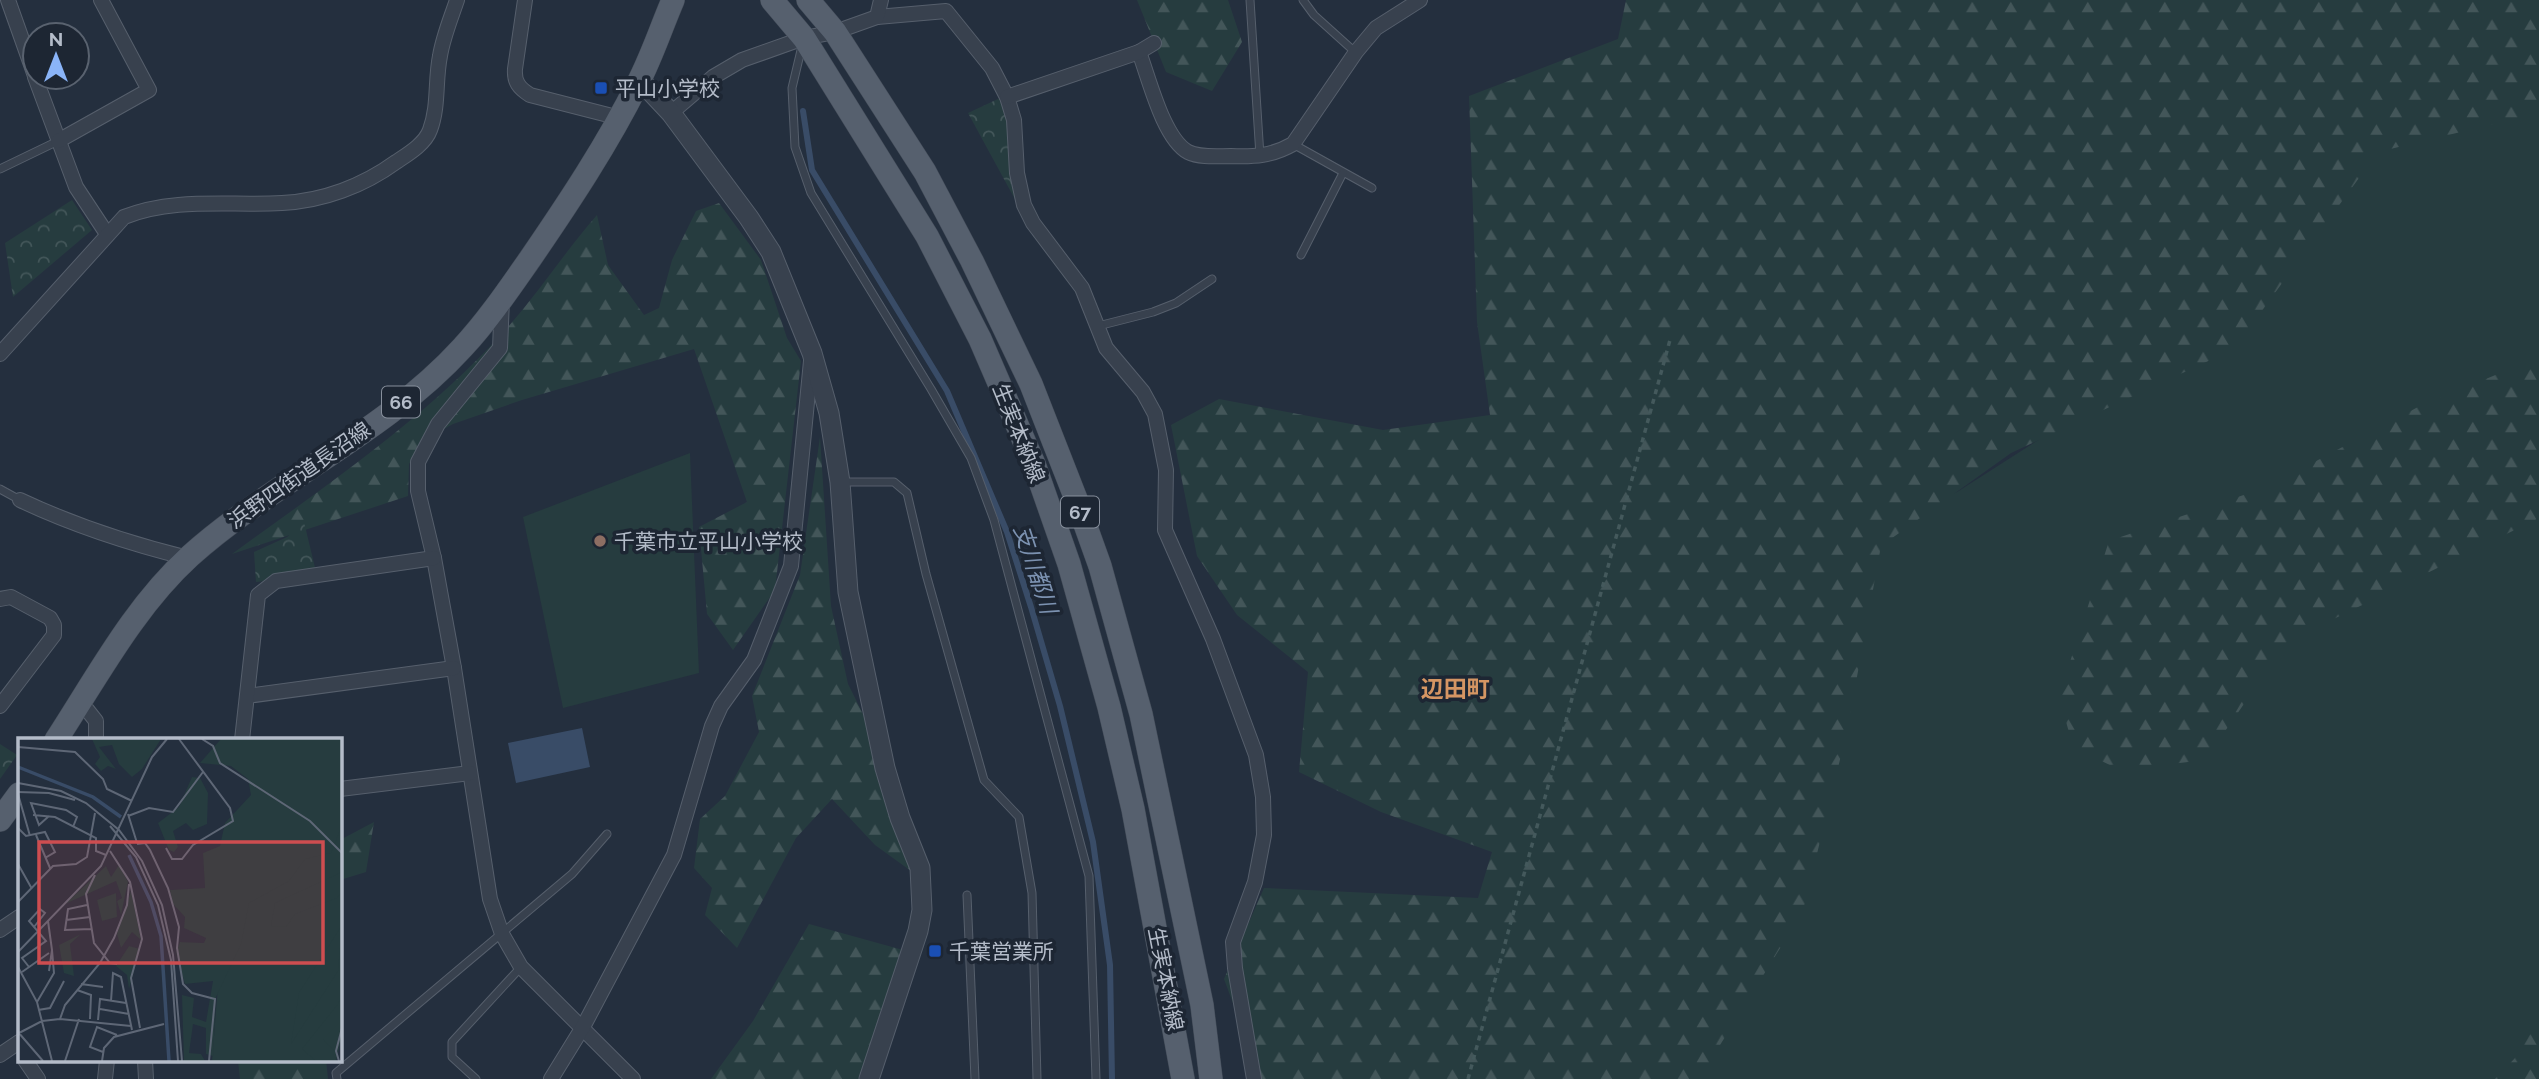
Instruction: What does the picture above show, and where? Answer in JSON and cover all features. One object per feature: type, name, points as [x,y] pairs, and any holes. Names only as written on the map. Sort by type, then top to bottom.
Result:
[{"type":"main road","name":"浜野四街道長沼線","points":[[56,738],[134,619],[188,558],[233,520],[343,446],[412,394],[462,348],[502,298],[561,214],[620,118],[640,80],[673,0]]},
{"type":"main road","name":"生実本納線","points":[[772,0],[804,38],[927,236],[980,339],[1034,464],[1069,564],[1112,719],[1133,809],[1183,1079]]},
{"type":"main road","name":"生実本納線","points":[[808,0],[835,32],[925,172],[972,261],[1031,384],[1100,566],[1141,714],[1202,1005],[1211,1079]]},
{"type":"street","points":[[8,0],[21,37]]},
{"type":"street","points":[[58,141],[149,90],[101,0]]},
{"type":"street","points":[[0,355],[124,217],[145,209],[174,204],[283,203],[334,194],[387,169],[416,148],[430,132],[440,56],[457,0]]},
{"type":"street","points":[[525,0],[514,79],[520,88],[530,95],[620,118]]},
{"type":"street","points":[[877,17],[881,0]]},
{"type":"street","points":[[1139,52],[1167,126],[1188,152],[1260,157],[1278,153],[1293,144],[1356,52],[1376,28],[1420,0]]},
{"type":"street","points":[[671,113],[713,77],[742,60],[804,38],[835,32],[877,17],[948,6],[992,68],[1007,97],[1014,120],[1017,173],[1024,205],[1033,223],[1082,288],[1106,348],[1143,392],[1156,414],[1166,470],[1165,530],[1213,639],[1256,755],[1263,797],[1264,835],[1255,883],[1233,942],[1254,1079]]},
{"type":"street","points":[[1007,97],[1139,52],[1154,43]]},
{"type":"street","points":[[640,80],[671,113],[750,218],[771,252],[812,354],[829,413],[840,482],[848,592],[885,768],[900,818],[920,868],[922,888],[918,931],[869,1079]]},
{"type":"street","points":[[40,91],[76,187],[107,234]]},
{"type":"street","points":[[502,298],[500,348],[438,424],[418,462],[418,491],[434,558],[454,668],[490,900],[502,934],[520,967],[633,1079]]},
{"type":"street","points":[[551,1079],[583,1027],[674,855],[712,726],[721,706],[754,660],[791,566],[812,354]]},
{"type":"street","points":[[20,500],[55,516],[188,558]]},
{"type":"street","points":[[242,738],[258,594],[276,581],[434,558]]},
{"type":"street","points":[[0,598],[11,597],[50,618],[54,625],[54,635],[0,706]]},
{"type":"street","points":[[247,695],[454,668]]},
{"type":"street","points":[[81,702],[96,721],[96,738]]},
{"type":"street","points":[[341,789],[470,773]]},
{"type":"street","points":[[0,930],[18,918]]},
{"type":"street","points":[[0,1055],[18,1046]]},
{"type":"street","points":[[26,1062],[38,1079]]},
{"type":"lane","points":[[1250,0],[1260,157]]},
{"type":"lane","points":[[1303,0],[1314,15],[1356,52]]},
{"type":"lane","points":[[804,38],[792,88],[795,147],[811,193],[971,458],[994,520],[1089,876],[1097,1079]]},
{"type":"lane","points":[[0,169],[58,141]]},
{"type":"lane","points":[[1293,144],[1372,188]]},
{"type":"lane","points":[[1301,255],[1343,173]]},
{"type":"lane","points":[[1098,326],[1153,312],[1176,303],[1212,279]]},
{"type":"lane","points":[[840,482],[894,482],[907,493],[926,574],[984,780],[1019,817],[1032,893],[1037,1079]]},
{"type":"lane","points":[[0,489],[20,500]]},
{"type":"lane","points":[[337,1079],[336,1073],[572,874],[607,834]]},
{"type":"lane","points":[[967,895],[975,1079]]},
{"type":"lane","points":[[476,1079],[452,1056],[452,1042],[520,967]]},
{"type":"lane","points":[[869,1079],[881,1079]]},
{"type":"path","points":[[1468,1079],[1670,340]]},
{"type":"green space","points":[[1137,0],[1228,0],[1242,42],[1212,91],[1166,72]]},
{"type":"green space","points":[[1626,0],[2539,0],[2539,113],[2378,152],[2234,349],[2011,453],[1881,546],[1847,731],[1803,911],[1699,1079],[1261,1079],[1224,979],[1264,888],[1478,898],[1492,852],[1381,812],[1299,772],[1308,672],[1237,615],[1197,556],[1171,425],[1219,399],[1383,430],[1490,415],[1477,322],[1469,96],[1618,39]]},
{"type":"green space","points":[[2539,0],[2539,1079],[1656,1079],[1874,522],[1957,492],[2226,320],[2300,148]]},
{"type":"green space","points":[[1000,98],[1008,115],[1017,203],[968,113]]},
{"type":"green space","points":[[72,200],[92,230],[13,297],[5,243]]},
{"type":"green space","points":[[719,203],[761,260],[787,338],[801,361],[775,590],[733,650],[707,614],[699,527],[747,502],[694,349],[522,400],[453,424],[424,440],[409,464],[408,496],[232,554],[336,479],[436,399],[497,339],[597,215],[608,265],[644,315],[659,308],[672,260],[696,211]]},
{"type":"green space","points":[[2539,357],[2539,518],[2287,642],[2205,760],[2120,770],[2073,747],[2059,696],[2109,541],[2267,487],[2418,407]]},
{"type":"green space","points":[[820,437],[831,606],[848,684],[892,772],[911,871],[875,845],[832,799],[796,838],[737,948],[705,915],[712,888],[694,868],[700,819],[725,796],[759,732],[752,696],[800,575]]},
{"type":"green space","points":[[690,453],[699,673],[563,708],[523,517]]},
{"type":"green space","points":[[304,522],[317,576],[256,582],[254,552],[287,537]]},
{"type":"green space","points":[[0,744],[17,755],[0,779]]},
{"type":"green space","points":[[374,822],[366,872],[341,880],[341,839]]},
{"type":"green space","points":[[809,924],[903,950],[859,1079],[711,1079],[753,1021]]},
{"type":"green space","points":[[2539,1005],[2539,1079],[2495,1079],[2515,1058]]},
{"type":"green space","points":[[238,1062],[326,1062],[328,1079],[240,1079]]},
{"type":"water","points":[[582,728],[590,767],[516,783],[508,743]]},
{"type":"waterway","name":"支川都川","points":[[803,111],[812,170],[947,391],[1007,532],[1031,607],[1060,706],[1093,842],[1110,965],[1112,1079]]},
{"type":"place","name":"平山小学校","points":[[601,88]]},
{"type":"place","name":"千葉市立平山小学校","points":[[600,541]]},
{"type":"place","name":"千葉営業所","points":[[935,951]]},
{"type":"district","name":"辺田町","points":[[1455,688]]}]
